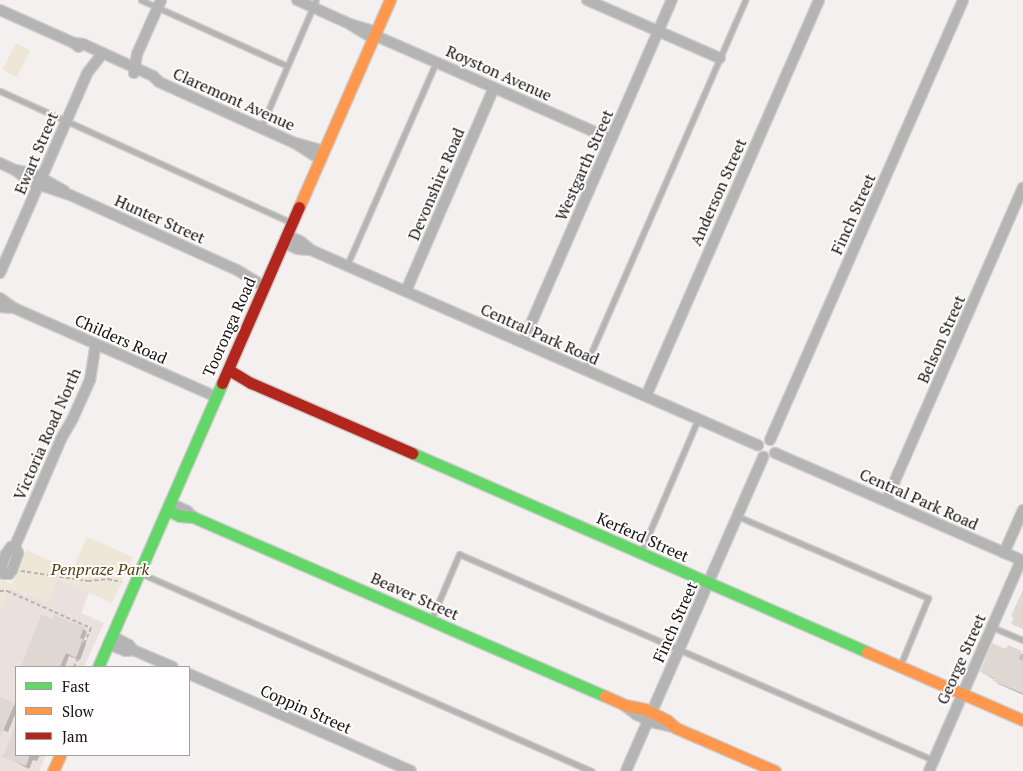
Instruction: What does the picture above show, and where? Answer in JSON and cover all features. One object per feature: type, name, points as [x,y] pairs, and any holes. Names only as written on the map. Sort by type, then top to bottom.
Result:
[{"type":"street","name":"Royston Avenue","points":[[296,0],[314,4],[350,24],[354,29],[374,35],[611,139]]},
{"type":"street","name":"Tooronga Road","points":[[98,666],[390,0]]},
{"type":"street","points":[[587,0],[601,3],[658,31],[720,58]]},
{"type":"street","name":"Westgarth Street","points":[[523,342],[672,0]]},
{"type":"street","name":"Anderson Street","points":[[646,396],[818,0]]},
{"type":"street","name":"Finch Street","points":[[770,440],[963,0]]},
{"type":"street","points":[[135,71],[137,54],[159,4]]},
{"type":"street","name":"Claremont Avenue","points":[[0,10],[135,71],[154,76],[160,82],[322,155]]},
{"type":"street","name":"Ewart Street","points":[[0,273],[97,53]]},
{"type":"street","points":[[125,66],[137,54]]},
{"type":"street","name":"Devonshire Road","points":[[406,292],[494,88]]},
{"type":"street","name":"Hunter Street","points":[[0,163],[20,175],[41,181],[267,283]]},
{"type":"street","name":"Belson Street","points":[[886,501],[1023,188]]},
{"type":"street","name":"Central Park Road","points":[[286,239],[298,248],[311,250],[758,445]]},
{"type":"street","name":"Childers Road","points":[[0,298],[14,308],[216,397]]},
{"type":"street","name":"Childers Road","points":[[0,307],[14,308]]},
{"type":"street","name":"Victoria Road North","points":[[15,546],[61,438],[86,388],[94,362],[96,344]]},
{"type":"street","name":"Victoria Road North","points":[[94,362],[106,348]]},
{"type":"street","name":"Kerferd Street","points":[[227,373],[244,377],[251,383],[1023,720]]},
{"type":"street","points":[[763,440],[770,440],[775,446],[775,453],[770,457],[763,457],[758,452],[758,445],[763,440]]},
{"type":"street","name":"Central Park Road","points":[[775,453],[1022,560]]},
{"type":"street","name":"Finch Street","points":[[626,771],[763,457]]},
{"type":"street","name":"Beaver Street","points":[[168,507],[180,516],[193,517],[624,705],[650,716],[667,720],[676,728],[775,771]]},
{"type":"street","points":[[1004,553],[1023,510]]},
{"type":"street","name":"George Street","points":[[929,771],[1022,560]]},
{"type":"street","points":[[110,640],[126,650],[133,650],[170,666]]},
{"type":"street","name":"Coppin Street","points":[[190,674],[411,771]]},
{"type":"street","points":[[57,770],[60,756]]},
{"type":"lane","points":[[141,0],[159,4],[287,66]]},
{"type":"lane","points":[[584,369],[745,0]]},
{"type":"lane","points":[[260,127],[314,4]]},
{"type":"lane","points":[[347,266],[436,62]]},
{"type":"lane","points":[[0,91],[293,223]]},
{"type":"lane","points":[[640,553],[698,419]]},
{"type":"lane","points":[[737,516],[928,598],[900,666]]},
{"type":"lane","points":[[430,621],[459,554],[933,760]]},
{"type":"lane","points":[[139,573],[592,771]]},
{"type":"lane","points":[[992,627],[1023,640]]},
{"type":"path","points":[[23,572],[88,581],[108,579],[123,582]]},
{"type":"path","points":[[7,591],[8,586]]},
{"type":"path","points":[[0,591],[7,591],[91,628],[74,666]]},
{"type":"shaded area","points":[[58,579],[89,593],[81,613],[104,623],[84,666],[15,666],[15,756],[46,756],[39,771],[0,771],[0,611],[10,588],[26,595]]},
{"type":"green space","points":[[16,43],[30,50],[17,77],[2,70]]},
{"type":"green space","name":"Penpraze Park","points":[[87,537],[133,557],[112,603],[58,579],[48,603],[10,588],[0,611],[0,579],[12,584],[26,550],[72,570]]},
{"type":"building","points":[[1023,590],[1023,629],[1011,624],[1014,618],[1011,616]]},
{"type":"building","points":[[41,615],[52,619],[54,615],[84,627],[80,638],[83,639],[76,658],[66,653],[60,666],[21,666]]},
{"type":"building","points":[[992,643],[1006,649],[1008,645],[1022,651],[1019,659],[1023,661],[1023,693],[993,681],[994,678],[980,672]]},
{"type":"building","points":[[0,697],[15,703],[0,738]]},
{"type":"building","points":[[15,727],[15,756],[30,756],[26,766],[0,756],[4,755]]},
{"type":"traffic: fast","points":[[98,666],[222,383]]},
{"type":"traffic: fast","points":[[412,453],[867,652]]},
{"type":"traffic: fast","points":[[167,510],[180,516],[193,517],[605,696]]},
{"type":"traffic: slow","points":[[299,207],[390,0]]},
{"type":"traffic: slow","points":[[867,652],[1023,720]]},
{"type":"traffic: slow","points":[[605,696],[625,705],[645,709],[667,720],[676,728],[775,771]]},
{"type":"traffic: slow","points":[[53,771],[60,756]]},
{"type":"traffic: jam","points":[[222,383],[299,207]]},
{"type":"traffic: jam","points":[[229,370],[251,383],[412,453]]}]
